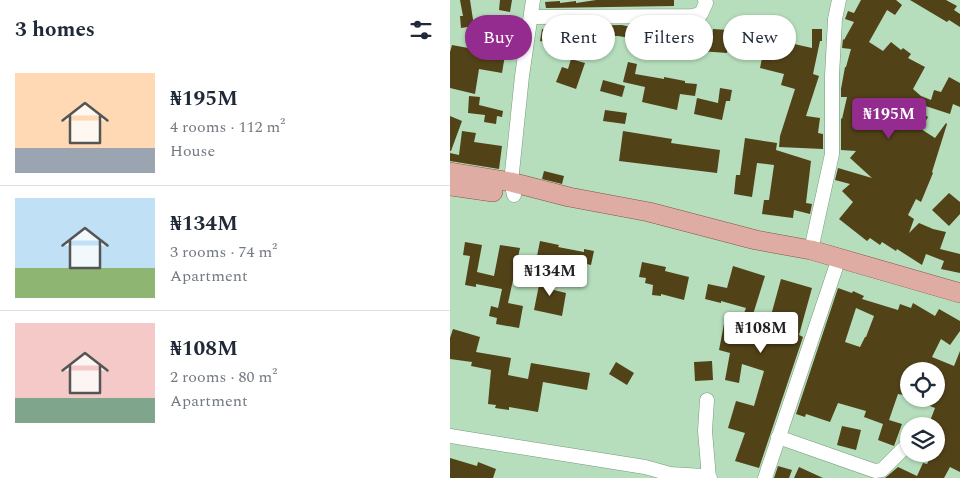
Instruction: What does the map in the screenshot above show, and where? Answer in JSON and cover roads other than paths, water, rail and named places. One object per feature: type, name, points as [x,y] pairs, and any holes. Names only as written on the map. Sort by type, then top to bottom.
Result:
[{"type":"main road","points":[[450,172],[570,203],[650,218],[758,247],[836,264],[960,299]]},
{"type":"main road","points":[[450,186],[513,189],[649,212],[756,240],[811,250],[960,293]]},
{"type":"street","points":[[533,0],[532,17],[691,16],[700,14],[706,3],[705,0]]},
{"type":"street","points":[[811,250],[832,154],[832,76],[835,20],[839,0]]},
{"type":"street","points":[[513,189],[525,60]]},
{"type":"street","points":[[765,478],[836,264]]},
{"type":"street","points":[[450,436],[644,467],[670,474],[710,478],[705,431],[707,400]]},
{"type":"street","points":[[778,437],[875,471],[882,470],[900,452]]}]
